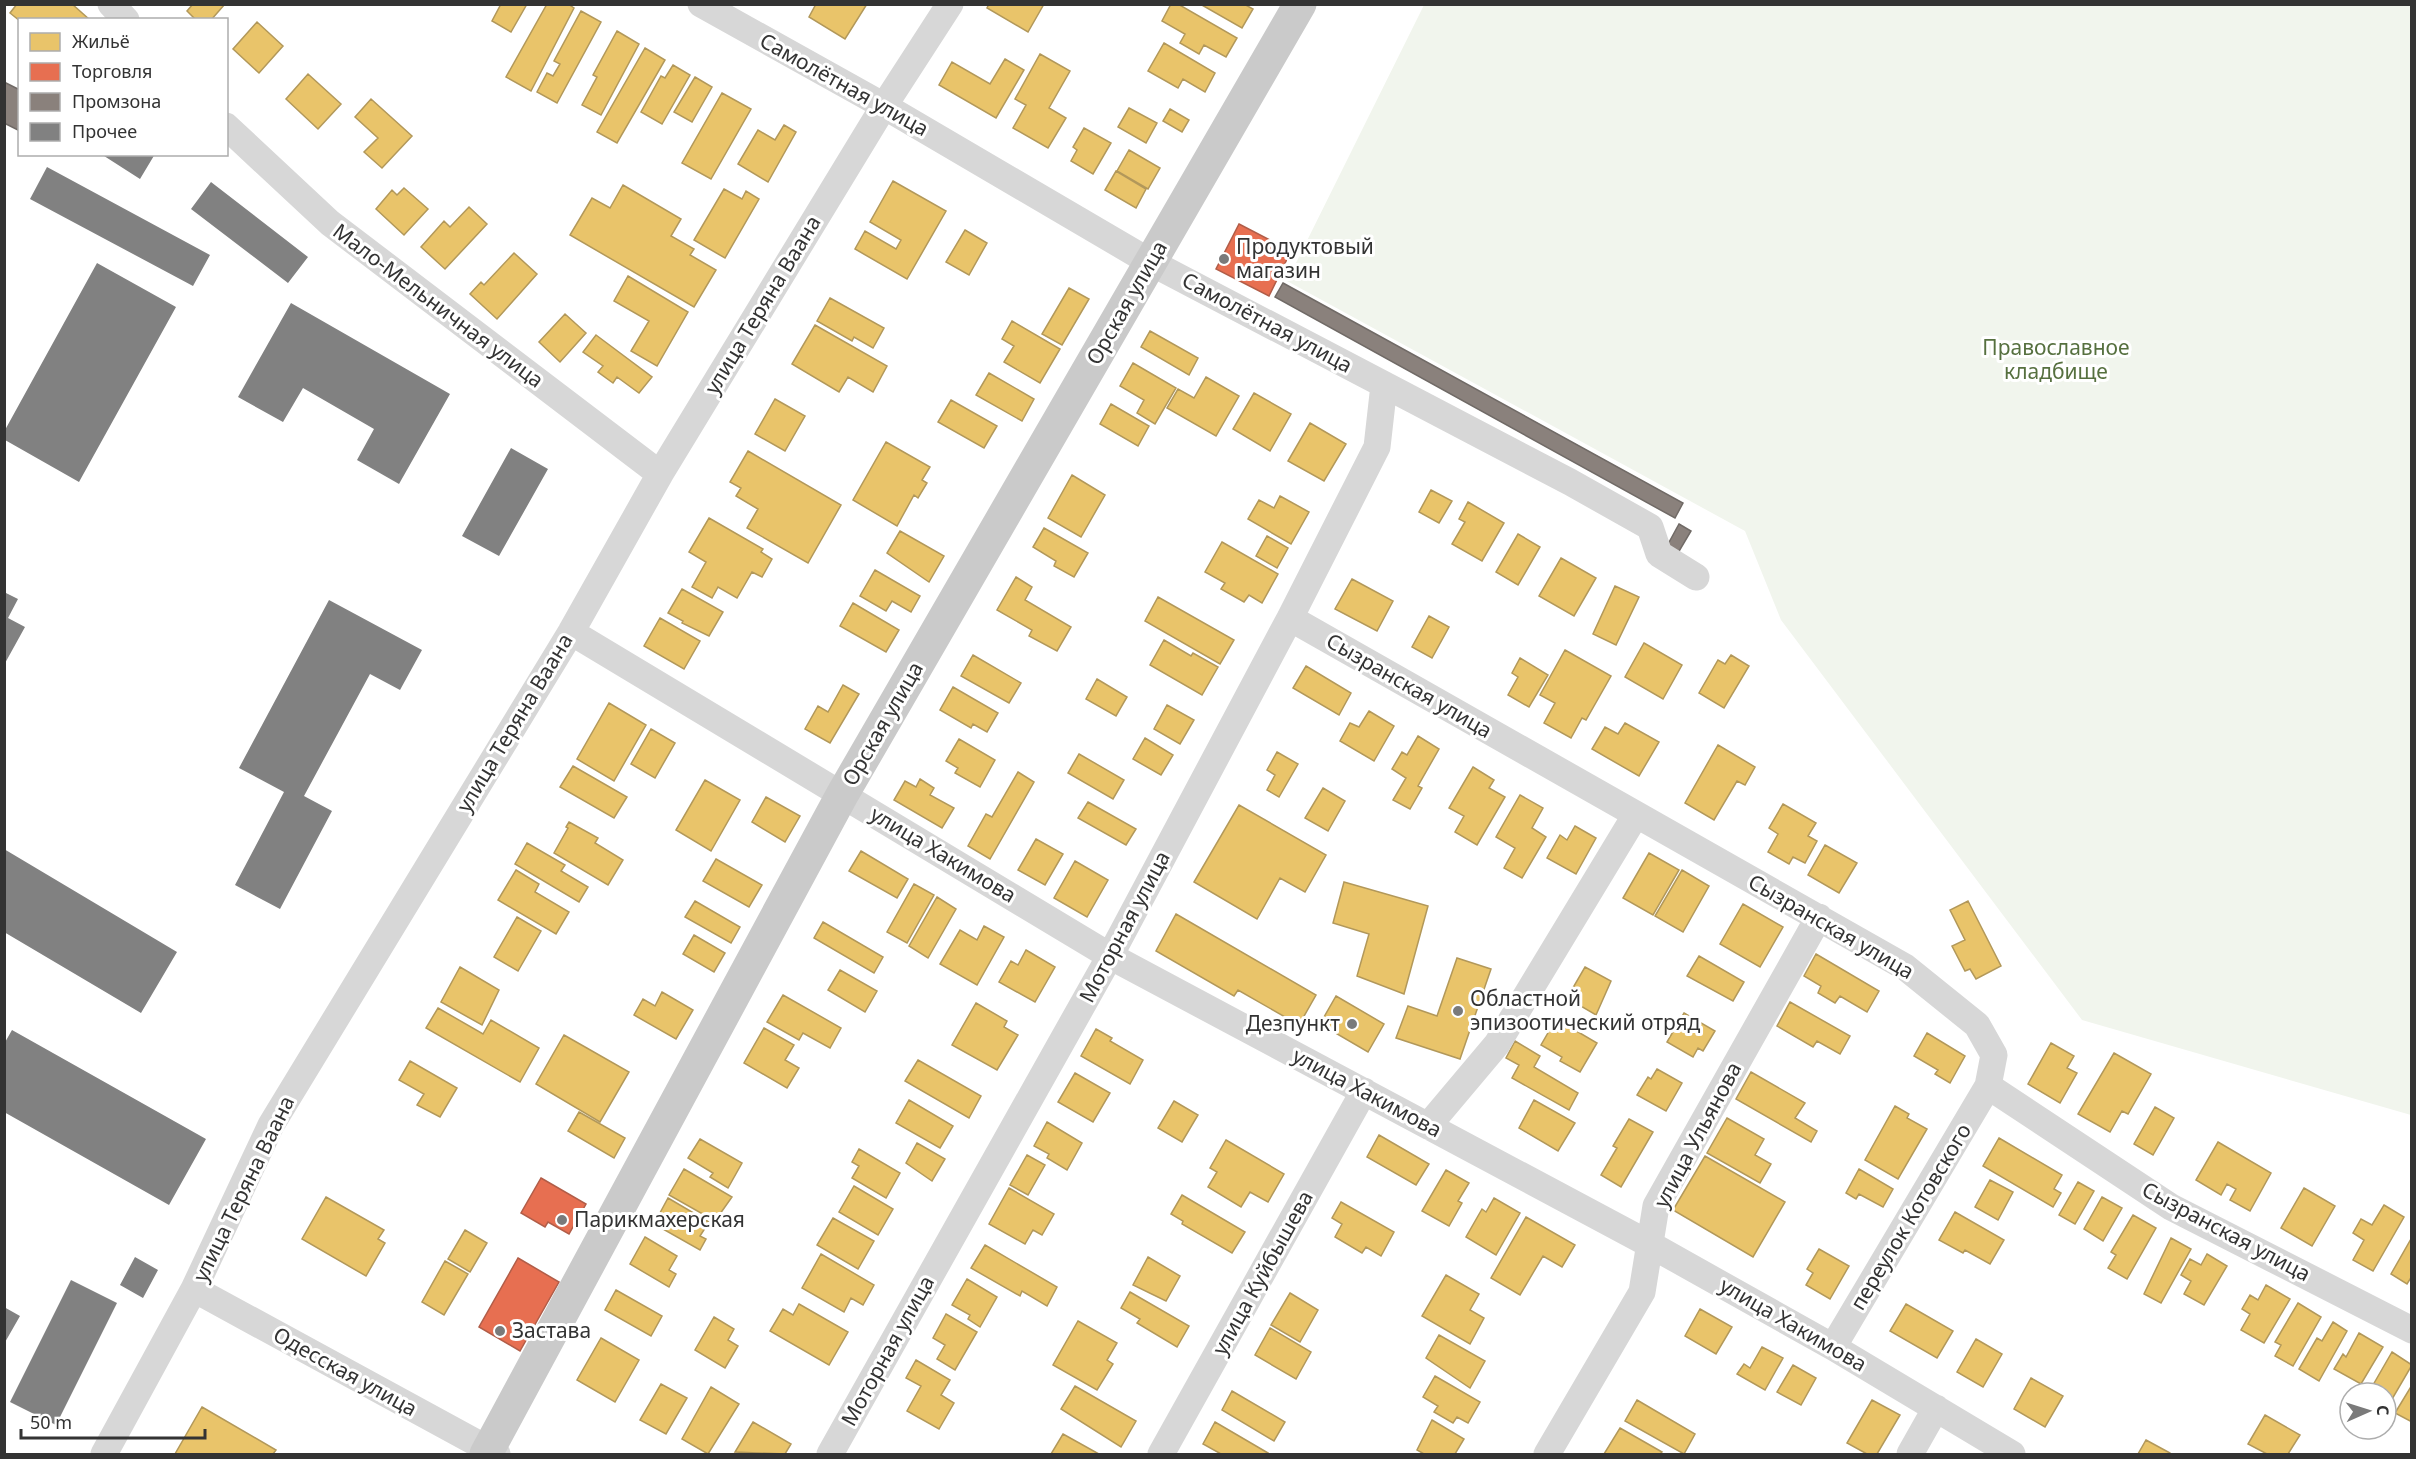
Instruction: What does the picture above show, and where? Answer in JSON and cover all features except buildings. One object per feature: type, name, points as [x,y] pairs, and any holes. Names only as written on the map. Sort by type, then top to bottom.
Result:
[{"type":"main road","name":"Орская улица","points":[[491,1453],[842,795],[1300,4]]},
{"type":"street","points":[[111,4],[124,18]]},
{"type":"street","name":"Самолётная улица","points":[[701,4],[884,106],[1150,262],[1570,482],[1650,527],[1659,554],[1696,577]]},
{"type":"street","name":"улица Теряна Ваана","points":[[104,1455],[194,1289],[271,1125],[571,632],[660,474],[884,106],[950,4]]},
{"type":"street","name":"Мало-Мельничная улица","points":[[228,128],[330,223],[660,474]]},
{"type":"street","name":"Моторная улица","points":[[830,1455],[1110,956],[1290,618],[1377,447],[1384,385]]},
{"type":"street","name":"Сызранская улица","points":[[1290,618],[1635,816],[1905,967],[1977,1025],[1994,1055],[1988,1086],[2171,1207],[2412,1330]]},
{"type":"street","name":"улица Хакимова","points":[[571,632],[1110,956],[1651,1245],[1833,1347],[2012,1455]]},
{"type":"street","points":[[1428,1126],[1497,1044],[1635,816]]},
{"type":"street","name":"улица Ульянова","points":[[1547,1455],[1642,1292],[1656,1206],[1819,917]]},
{"type":"street","name":"переулок Котовского","points":[[1833,1347],[1988,1086]]},
{"type":"street","name":"улица Куйбышева","points":[[1161,1455],[1364,1091]]},
{"type":"street","name":"Одесская улица","points":[[194,1289],[491,1453]]},
{"type":"street","points":[[1910,1455],[1936,1408]]},
{"type":"green space","name":"Православное кладбище","points":[[1424,5],[2411,5],[2411,1115],[2082,1020],[1781,620],[1745,531],[1287,281]]},
{"type":"place","name":"Продуктовый магазин","points":[[1224,259]]},
{"type":"place","name":"Областной эпизоотический отряд","points":[[1458,1011]]},
{"type":"place","name":"Дезпункт","points":[[1352,1024]]},
{"type":"place","name":"Парикмахерская","points":[[562,1220]]},
{"type":"place","name":"Застава","points":[[500,1331]]}]
